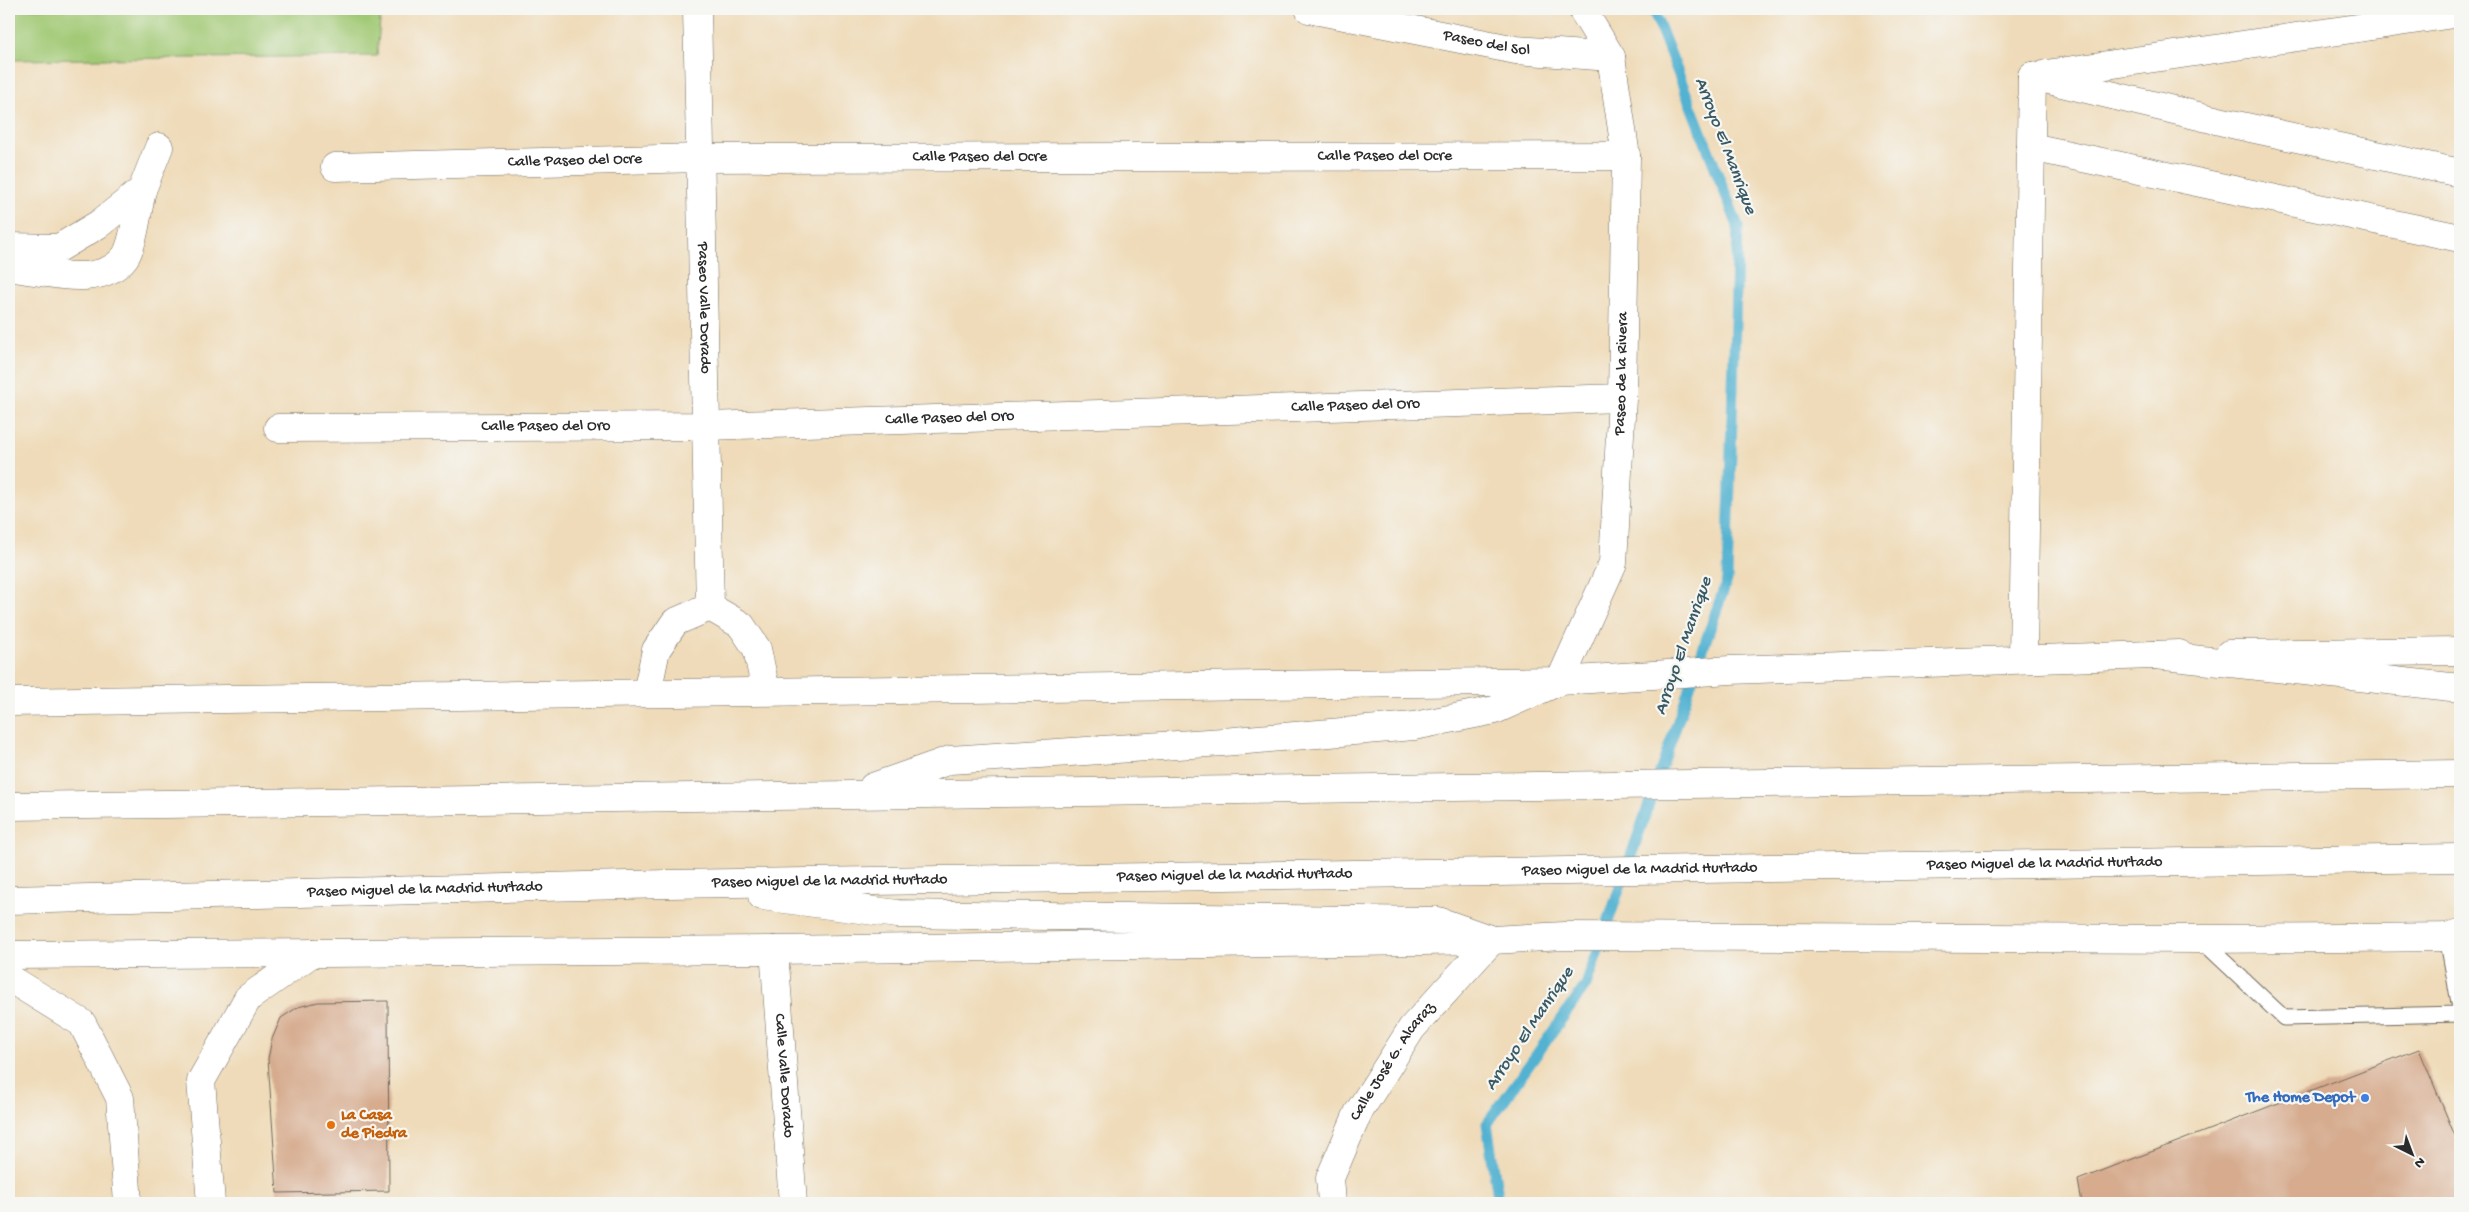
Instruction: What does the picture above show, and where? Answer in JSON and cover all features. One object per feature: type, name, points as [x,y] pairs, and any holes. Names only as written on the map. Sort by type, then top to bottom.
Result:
[{"type":"main road","name":"Paseo Valle Dorado","points":[[697,9],[710,607]]},
{"type":"main road","name":"Paseo del Sol","points":[[1309,9],[1516,50],[1611,57]]},
{"type":"main road","points":[[1582,9],[1611,57]]},
{"type":"main road","points":[[2032,76],[2460,13]]},
{"type":"main road","name":"Paseo de la Rivera","points":[[1560,681],[1613,562],[1622,398],[1626,156],[1611,57]]},
{"type":"main road","points":[[2023,660],[2032,76]]},
{"type":"main road","points":[[2032,76],[2232,124],[2460,173]]},
{"type":"main road","points":[[9,263],[15,268],[77,276],[102,273],[115,267],[126,256],[142,190],[159,147]]},
{"type":"main road","points":[[2030,147],[2460,238]]},
{"type":"main road","name":"Calle Paseo del Ocre","points":[[335,168],[700,158],[1626,156]]},
{"type":"main road","points":[[9,247],[59,248],[99,224],[142,190]]},
{"type":"main road","name":"Calle Paseo del Oro","points":[[278,428],[707,426],[1622,398]]},
{"type":"main road","points":[[647,693],[656,650],[675,622],[710,607],[741,625],[757,649],[766,691]]},
{"type":"main road","points":[[9,702],[1560,681],[1730,670],[2155,655],[2460,651]]},
{"type":"main road","points":[[2155,655],[2460,688]]},
{"type":"main road","points":[[851,794],[950,760],[1223,742],[1414,726],[1495,710],[1560,681]]},
{"type":"main road","points":[[9,806],[2460,774]]},
{"type":"main road","name":"Paseo Miguel de la Madrid Hurtado","points":[[9,900],[668,884],[2460,858]]},
{"type":"main road","points":[[668,884],[898,914],[1438,921],[1492,940]]},
{"type":"main road","points":[[9,955],[774,950],[1492,940],[1564,936],[1638,938],[2200,939],[2456,935]]},
{"type":"main road","name":"Calle José G. Alcaraz","points":[[1332,1203],[1330,1178],[1358,1113],[1412,1028],[1492,940]]},
{"type":"main road","name":"Calle Valle Dorado","points":[[774,950],[793,1203]]},
{"type":"main road","points":[[211,1203],[201,1081],[248,998],[312,953]]},
{"type":"main road","points":[[9,978],[82,1023],[120,1098],[128,1203]]},
{"type":"lane","points":[[2456,935],[2460,1008]]},
{"type":"lane","points":[[2200,939],[2284,1018],[2460,1014]]},
{"type":"green space","points":[[9,9],[381,9],[377,56],[9,60]]},
{"type":"building","name":"La Casa de Piedra","points":[[388,1001],[389,1191],[277,1193],[268,1059],[272,1039],[281,1018],[298,1007],[318,1002]]},
{"type":"building","name":"The Home Depot","points":[[2419,1049],[2460,1148],[2460,1203],[2082,1203],[2078,1180]]},
{"type":"waterway","name":"Arroyo El Manrique","points":[[1499,1203],[1487,1124],[1586,985],[1727,580],[1738,226],[1653,9]]},
{"type":"place","name":"The Home Depot","points":[[2365,1098]]},
{"type":"place","name":"La Casa de Piedra","points":[[331,1125]]}]
